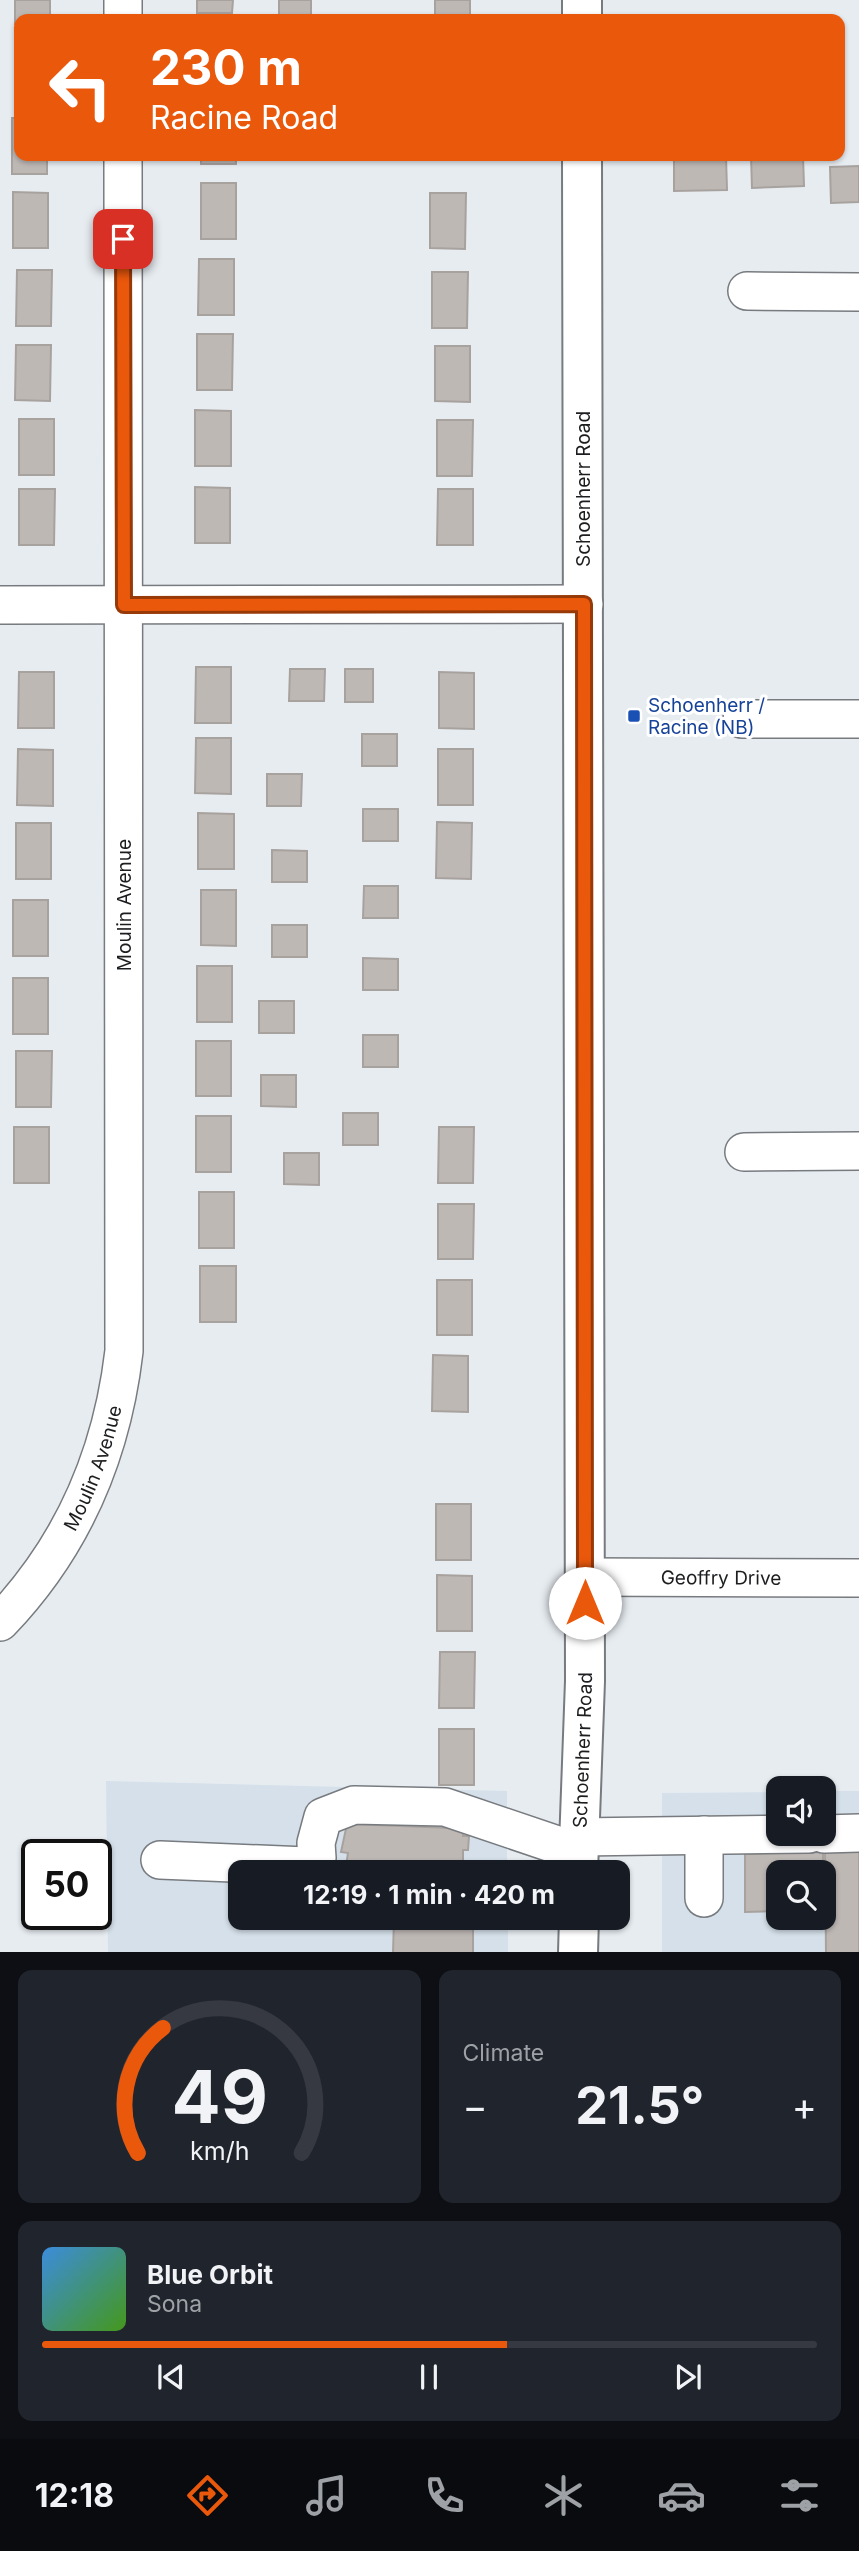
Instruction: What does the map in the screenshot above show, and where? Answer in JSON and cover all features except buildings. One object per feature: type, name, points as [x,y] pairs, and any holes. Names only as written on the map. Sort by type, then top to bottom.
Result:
[{"type":"main road","name":"Schoenherr Road","points":[[578,1854],[585,1681],[582,161]]},
{"type":"main road","points":[[578,1952],[579,1930]]},
{"type":"street","name":"Moulin Avenue","points":[[0,1622],[41,1573],[69,1533],[109,1439],[119,1392],[124,1313],[123,161]]},
{"type":"street","points":[[747,292],[859,292]]},
{"type":"street","points":[[0,605],[584,604]]},
{"type":"street","points":[[742,719],[859,719]]},
{"type":"street","points":[[744,1152],[859,1151]]},
{"type":"street","name":"Geoffry Drive","points":[[585,1577],[859,1578]]},
{"type":"street","points":[[160,1860],[306,1866],[317,1858],[316,1843],[323,1817],[354,1805],[444,1807],[578,1854],[704,1835],[766,1834]]},
{"type":"street","points":[[836,1834],[859,1833]]},
{"type":"street","points":[[704,1835],[704,1898]]},
{"type":"shaded area","points":[[106,1781],[507,1791],[507,1860],[228,1860],[228,1930],[508,1930],[508,1952],[108,1952],[108,1930],[112,1930],[112,1839],[107,1839]]},
{"type":"shaded area","points":[[836,1791],[859,1791],[859,1952],[662,1952],[662,1793],[766,1792],[766,1846],[836,1846]]},
{"type":"place","name":"Schoenherr / Racine (NB)","points":[[634,716]]},
{"type":"route","points":[[123,239],[124,605],[584,604],[585,1603]]}]
